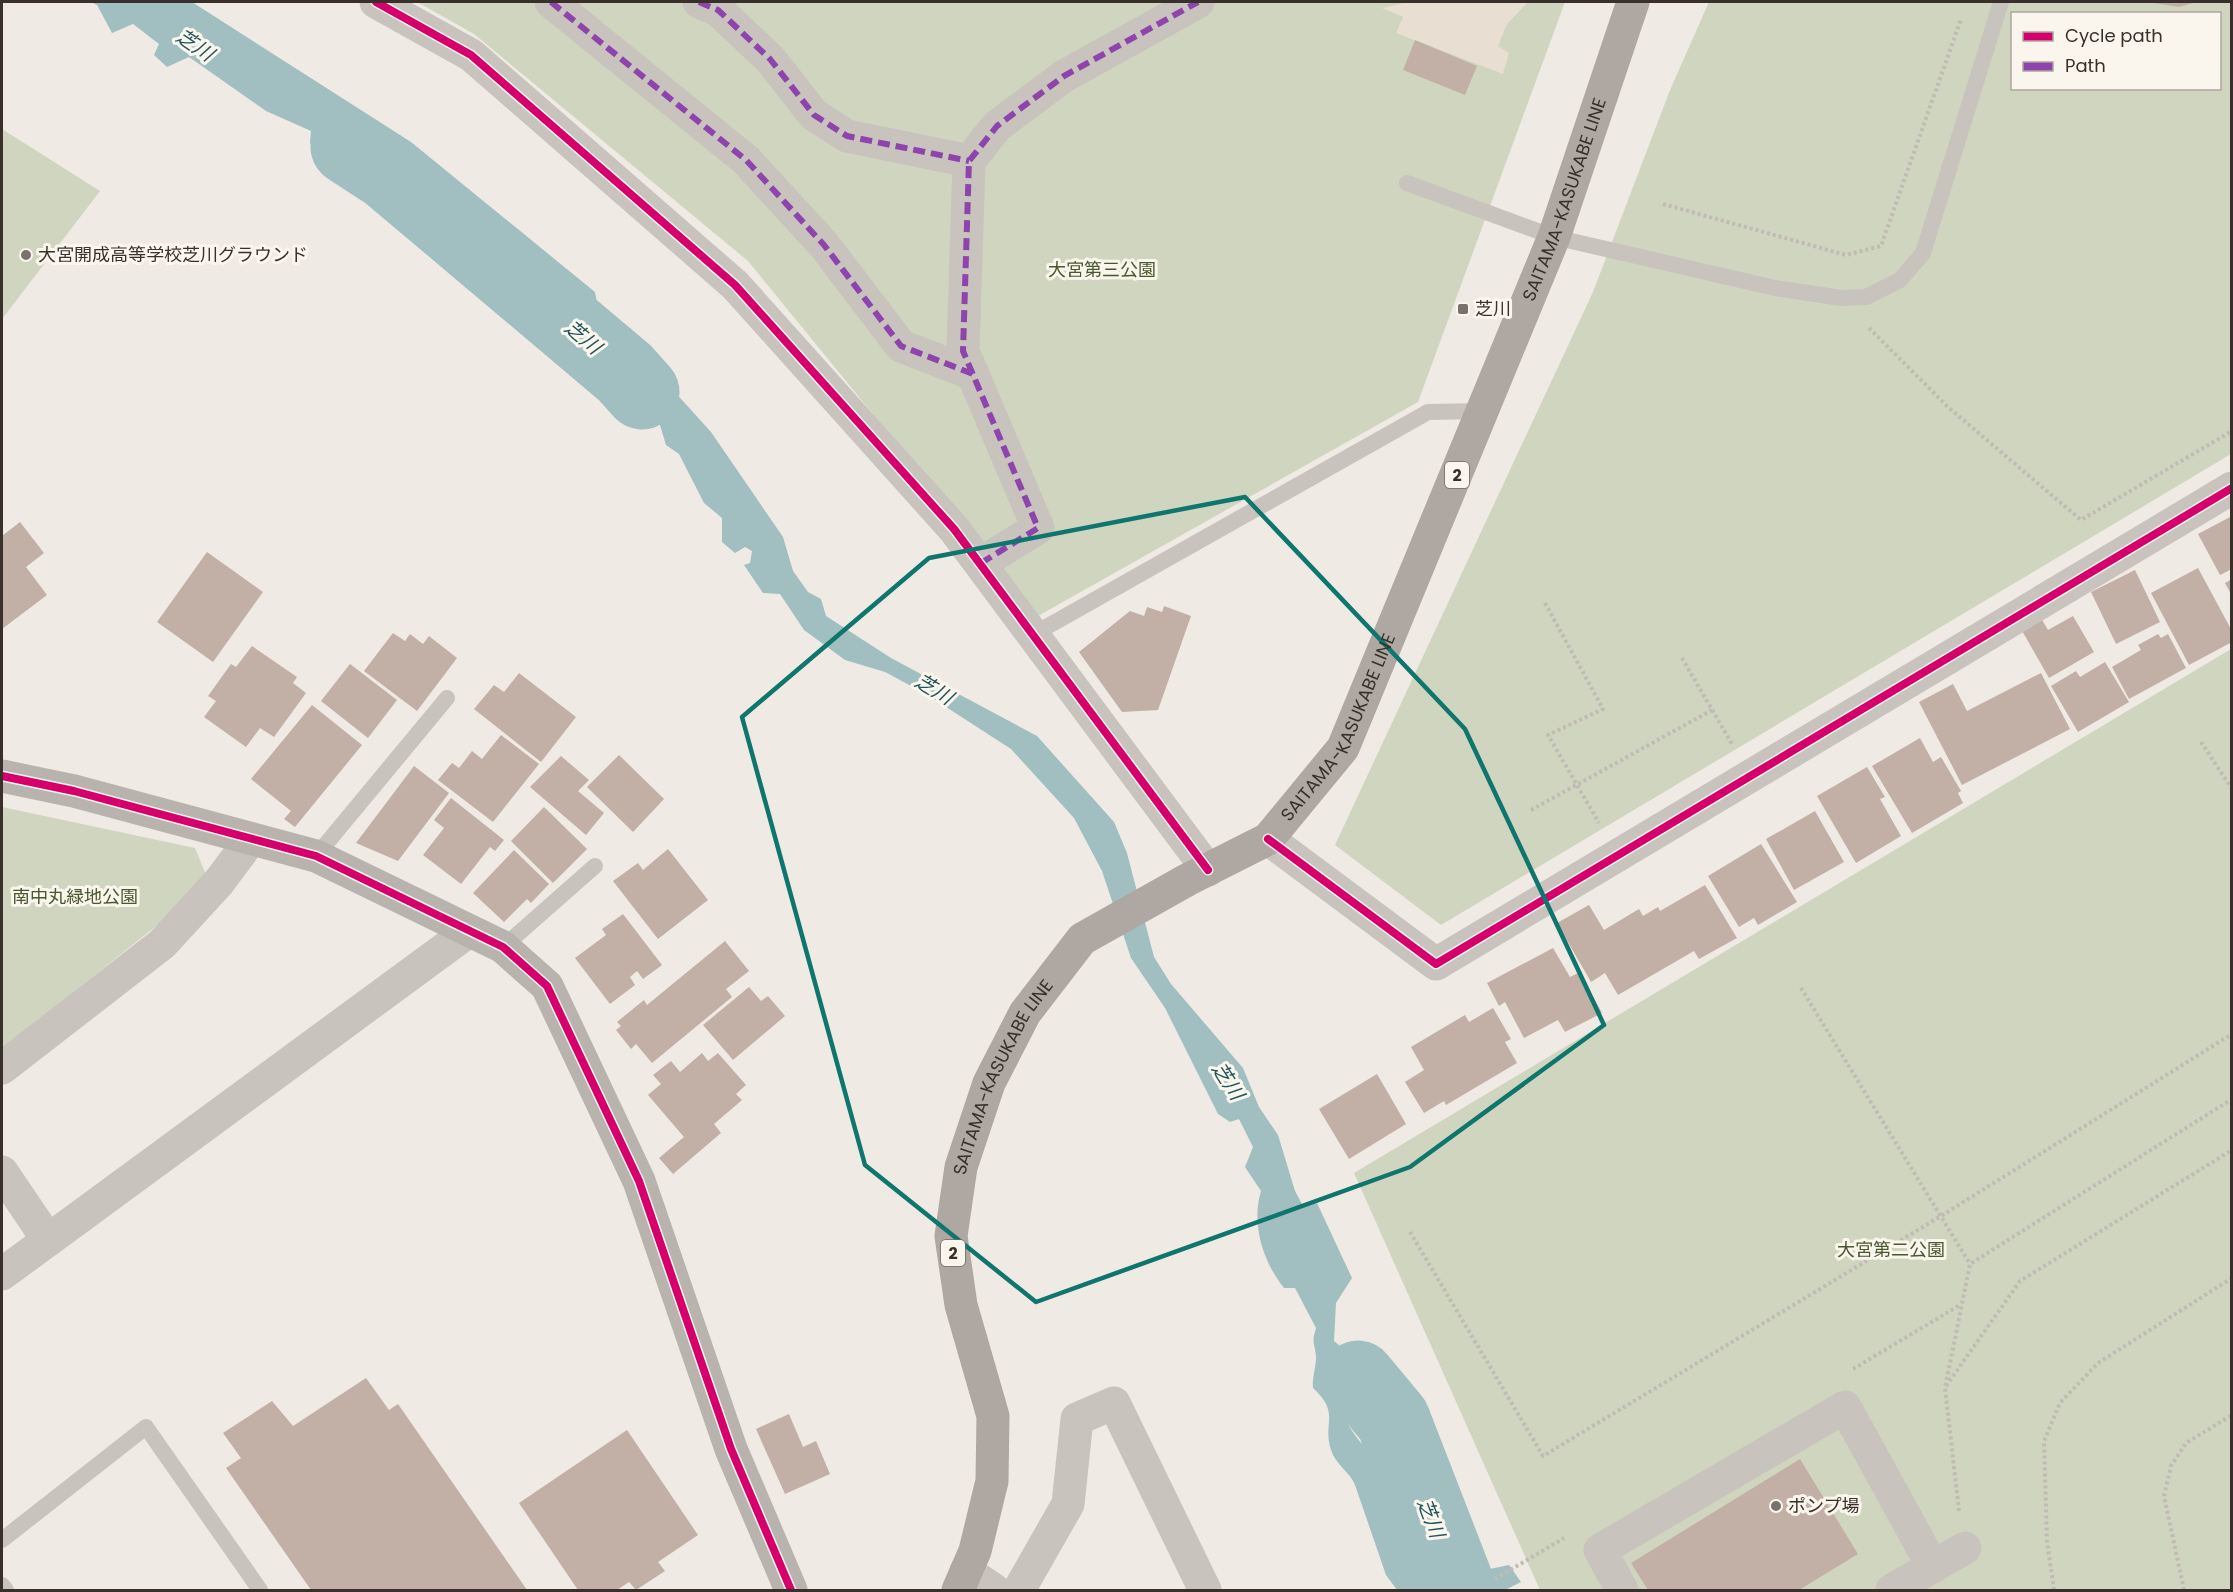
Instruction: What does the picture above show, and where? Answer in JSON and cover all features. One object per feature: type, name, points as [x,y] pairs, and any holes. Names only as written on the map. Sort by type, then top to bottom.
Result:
[{"type":"main road","name":"SAITAMA-KASUKABE LINE","points":[[962,1581],[975,1551],[992,1481],[993,1416],[961,1305],[951,1236],[961,1167],[989,1083],[1024,1012],[1082,939],[1197,875],[1268,839],[1343,748],[1554,237],[1633,2]]},
{"type":"street","points":[[376,2],[471,55],[735,285],[954,529],[981,563],[1034,634],[1197,875]]},
{"type":"street","points":[[551,2],[746,160],[824,245],[902,346],[973,374]]},
{"type":"street","points":[[699,2],[718,10],[770,59],[814,115],[847,136],[969,161]]},
{"type":"street","points":[[981,563],[1038,528],[963,351],[969,161],[997,126],[1064,76],[1198,2]]},
{"type":"street","points":[[1268,839],[1436,964],[2232,488]]},
{"type":"street","points":[[2,776],[74,791],[316,856],[503,947],[547,986],[639,1181],[732,1449],[791,1590]]},
{"type":"street","points":[[2,1068],[162,944],[219,882],[251,838]]},
{"type":"street","points":[[2,1274],[469,931]]},
{"type":"street","points":[[2,1172],[48,1240]]},
{"type":"street","points":[[1019,1590],[1068,1504],[1077,1419],[1114,1403],[1205,1590]]},
{"type":"street","points":[[1622,1590],[1600,1550],[1845,1407],[1933,1567]]},
{"type":"street","points":[[1892,1590],[1965,1548]]},
{"type":"street","points":[[962,1581],[994,1590]]},
{"type":"lane","points":[[1407,183],[1554,237],[1775,288],[1841,298],[1866,297],[1900,280],[1923,254],[2001,2]]},
{"type":"lane","points":[[1034,634],[1428,412],[1484,411]]},
{"type":"lane","points":[[316,856],[447,698]]},
{"type":"lane","points":[[503,947],[595,866]]},
{"type":"lane","points":[[2,1540],[146,1427],[260,1590]]},
{"type":"lane","points":[[2,1585],[6,1590]]},
{"type":"path","points":[[1663,204],[1846,255],[1881,246],[1963,13]]},
{"type":"path","points":[[1841,298],[1948,407],[2081,520],[2232,431]]},
{"type":"path","points":[[1545,603],[1603,709],[1548,735],[1618,855]]},
{"type":"path","points":[[1682,658],[1750,776]]},
{"type":"path","points":[[1531,810],[1712,710]]},
{"type":"path","points":[[2201,742],[2232,789]]},
{"type":"path","points":[[1801,988],[1970,1264],[1945,1388],[1954,1479],[1965,1548]]},
{"type":"path","points":[[1410,1232],[1543,1456],[1941,1216],[2232,1034]]},
{"type":"path","points":[[1970,1264],[2232,1099]]},
{"type":"path","points":[[1945,1388],[2020,1281],[2232,1150]]},
{"type":"path","points":[[2054,1590],[2047,1542],[2044,1442],[2061,1403],[2098,1363],[2232,1278]]},
{"type":"path","points":[[2184,1590],[2164,1496],[2171,1466],[2186,1443],[2232,1415]]},
{"type":"highlighted area","points":[[1245,497],[1465,729],[1604,1025],[1410,1167],[1036,1302],[865,1165],[742,717],[929,558]]},
{"type":"green space","name":"大宮第三公園","points":[[417,2],[1565,2],[1418,402],[1038,616],[748,261],[474,34]]},
{"type":"green space","points":[[1709,2],[2231,2],[2231,454],[1441,925],[1335,845],[1593,292],[1670,90]]},
{"type":"green space","name":"大宮開成高等学校芝川グラウンド","points":[[2,129],[100,191],[2,319]]},
{"type":"green space","name":"大宮第二公園","points":[[2231,649],[2231,1590],[1540,1590],[1354,1173]]},
{"type":"green space","name":"南中丸緑地公園","points":[[2,807],[195,848],[206,875],[160,923],[2,1049]]},
{"type":"shaded area","points":[[1408,2],[1528,2],[1507,24],[1498,46],[1509,53],[1503,74],[1396,33],[1403,17],[1382,8]]},
{"type":"water","points":[[91,2],[192,2],[411,142],[595,292],[599,314],[634,356],[653,368],[711,432],[783,537],[793,571],[808,592],[821,599],[826,616],[891,658],[1037,736],[1114,822],[1127,853],[1154,957],[1171,984],[1243,1068],[1259,1107],[1278,1135],[1295,1191],[1303,1206],[1317,1203],[1352,1278],[1336,1303],[1334,1341],[1359,1362],[1388,1403],[1414,1459],[1426,1466],[1438,1496],[1436,1528],[1441,1543],[1451,1557],[1470,1573],[1509,1565],[1521,1582],[1505,1590],[1397,1590],[1386,1575],[1355,1485],[1331,1450],[1328,1432],[1329,1412],[1313,1388],[1316,1328],[1295,1288],[1284,1288],[1265,1255],[1257,1216],[1261,1191],[1245,1167],[1253,1147],[1239,1119],[1230,1122],[1218,1114],[1165,1008],[1131,958],[1102,871],[1074,818],[1011,749],[926,694],[885,672],[845,660],[804,630],[780,594],[763,593],[744,565],[750,563],[752,551],[745,547],[735,553],[722,542],[722,518],[704,503],[679,454],[666,445],[660,425],[644,414],[623,391],[624,381],[617,375],[602,375],[593,365],[584,347],[567,327],[565,307],[538,287],[525,294],[469,234],[362,165],[351,171],[336,151],[320,153],[310,143],[311,131],[266,111],[189,57],[167,67],[154,55],[159,44],[133,24],[112,33],[97,5]],"holes":[[[1332,1357],[1343,1363],[1342,1377],[1350,1402],[1360,1411],[1389,1423],[1411,1472],[1414,1491],[1402,1501],[1384,1482],[1383,1459],[1375,1441],[1363,1445],[1339,1407],[1327,1363]]]},
{"type":"building","points":[[2148,2],[2196,2],[2179,7]]},
{"type":"building","points":[[1415,40],[1477,66],[1465,95],[1403,70]]},
{"type":"building","points":[[2232,516],[2232,569],[2220,575],[2198,534]]},
{"type":"building","points":[[20,522],[44,553],[26,567],[47,595],[2,629],[2,536]]},
{"type":"building","points":[[207,552],[263,592],[213,662],[157,622]]},
{"type":"building","points":[[2198,568],[2232,631],[2232,642],[2189,665],[2151,593]]},
{"type":"building","points":[[2135,570],[2160,622],[2116,644],[2091,592]]},
{"type":"building","points":[[2232,579],[2232,596],[2225,583]]},
{"type":"building","points":[[1164,606],[1191,616],[1158,710],[1122,712],[1079,652],[1130,611],[1144,616],[1147,607],[1162,612]]},
{"type":"building","points":[[2073,616],[2094,652],[2049,678],[2021,629],[2041,618],[2048,630]]},
{"type":"building","points":[[393,633],[405,641],[410,634],[423,644],[429,636],[457,658],[417,711],[364,671]]},
{"type":"building","points":[[2158,634],[2161,638],[2168,634],[2186,668],[2129,699],[2112,667],[2141,650],[2138,645]]},
{"type":"building","points":[[252,646],[297,677],[293,683],[306,693],[274,737],[260,728],[246,747],[204,717],[216,701],[208,696],[231,664],[236,667]]},
{"type":"building","points":[[2105,662],[2129,702],[2078,732],[2051,686],[2076,671],[2080,677]]},
{"type":"building","points":[[350,664],[397,700],[368,738],[321,701]]},
{"type":"building","points":[[519,673],[576,717],[541,762],[474,709],[494,685],[504,692]]},
{"type":"building","points":[[2041,673],[2070,729],[1962,785],[1919,702],[1953,684],[1967,711]]},
{"type":"building","points":[[312,705],[362,745],[295,827],[284,819],[291,811],[251,779]]},
{"type":"building","points":[[501,735],[539,764],[493,822],[438,780],[452,763],[459,768],[472,751],[482,759]]},
{"type":"building","points":[[1920,738],[1933,762],[1941,757],[1961,791],[1958,793],[1963,803],[1912,833],[1872,766]]},
{"type":"building","points":[[619,755],[664,799],[633,832],[587,787]]},
{"type":"building","points":[[561,756],[589,780],[578,791],[604,813],[586,835],[530,787]]},
{"type":"building","points":[[414,766],[449,793],[398,861],[356,843]]},
{"type":"building","points":[[1867,767],[1885,797],[1880,799],[1901,836],[1856,863],[1817,796]]},
{"type":"building","points":[[451,798],[504,840],[495,851],[490,847],[461,884],[423,855],[444,828],[434,820]]},
{"type":"building","points":[[544,807],[587,849],[553,883],[511,841]]},
{"type":"building","points":[[1815,811],[1844,862],[1794,890],[1766,839]]},
{"type":"building","points":[[1761,844],[1797,902],[1758,925],[1754,918],[1739,927],[1708,876]]},
{"type":"building","points":[[668,849],[708,900],[658,939],[613,881],[638,863],[643,870]]},
{"type":"building","points":[[514,850],[549,884],[531,903],[527,899],[504,922],[473,893]]},
{"type":"building","points":[[1705,885],[1737,938],[1699,959],[1694,951],[1618,995],[1605,973],[1591,982],[1557,923],[1589,905],[1604,930],[1639,909],[1643,916],[1658,907],[1660,911]]},
{"type":"building","points":[[623,914],[662,965],[643,979],[637,971],[630,977],[635,985],[610,1004],[575,958],[606,935],[602,929]]},
{"type":"building","points":[[725,941],[749,971],[726,989],[732,997],[652,1063],[636,1044],[631,1049],[616,1030],[621,1026],[617,1022],[644,1000],[647,1005]]},
{"type":"building","points":[[1553,948],[1570,977],[1580,972],[1602,1013],[1565,1032],[1558,1020],[1524,1038],[1505,1002],[1499,1006],[1487,983]]},
{"type":"building","points":[[749,987],[761,1001],[768,996],[785,1016],[733,1060],[703,1025]]},
{"type":"building","points":[[1493,1008],[1511,1039],[1505,1042],[1517,1063],[1446,1105],[1444,1101],[1424,1113],[1405,1082],[1424,1070],[1411,1047],[1465,1015],[1469,1022]]},
{"type":"building","points":[[702,1053],[708,1061],[718,1053],[746,1085],[736,1094],[742,1100],[714,1124],[721,1133],[673,1174],[659,1158],[684,1137],[648,1095],[661,1084],[653,1075],[671,1061],[680,1072]]},
{"type":"building","points":[[1377,1074],[1406,1124],[1349,1159],[1319,1109]]},
{"type":"building","points":[[366,1378],[389,1410],[398,1404],[527,1590],[311,1590],[226,1468],[241,1458],[223,1433],[272,1401],[293,1426]]},
{"type":"building","points":[[789,1414],[803,1447],[816,1441],[830,1474],[785,1494],[756,1429]]},
{"type":"building","points":[[627,1430],[698,1535],[658,1562],[665,1571],[636,1590],[629,1582],[617,1590],[578,1590],[519,1503]]},
{"type":"building","name":"ポンプ場","points":[[1800,1459],[1858,1554],[1799,1590],[1648,1590],[1631,1563]]},
{"type":"waterway","name":"芝川","points":[[348,147],[388,173],[625,373],[642,392]]},
{"type":"waterway","name":"芝川","points":[[1358,1378],[1393,1420],[1459,1590]]},
{"type":"marked path","points":[[551,2],[746,160],[824,245],[901,346],[973,374]]},
{"type":"marked path","points":[[699,2],[718,10],[770,59],[814,115],[847,136],[969,161]]},
{"type":"marked path","points":[[981,563],[1038,528],[963,351],[969,161],[997,126],[1064,76],[1198,2]]},
{"type":"cycle path","points":[[376,2],[471,55],[735,285],[954,529],[1208,870]]},
{"type":"cycle path","points":[[1268,839],[1436,964],[2232,488]]},
{"type":"cycle path","points":[[2,776],[74,791],[316,856],[503,947],[547,986],[639,1181],[731,1449],[791,1590]]},
{"type":"place","name":"大宮開成高等学校芝川グラウンド","points":[[26,255]]},
{"type":"place","name":"芝川","points":[[1463,309]]},
{"type":"place","name":"ポンプ場","points":[[1776,1506]]}]
